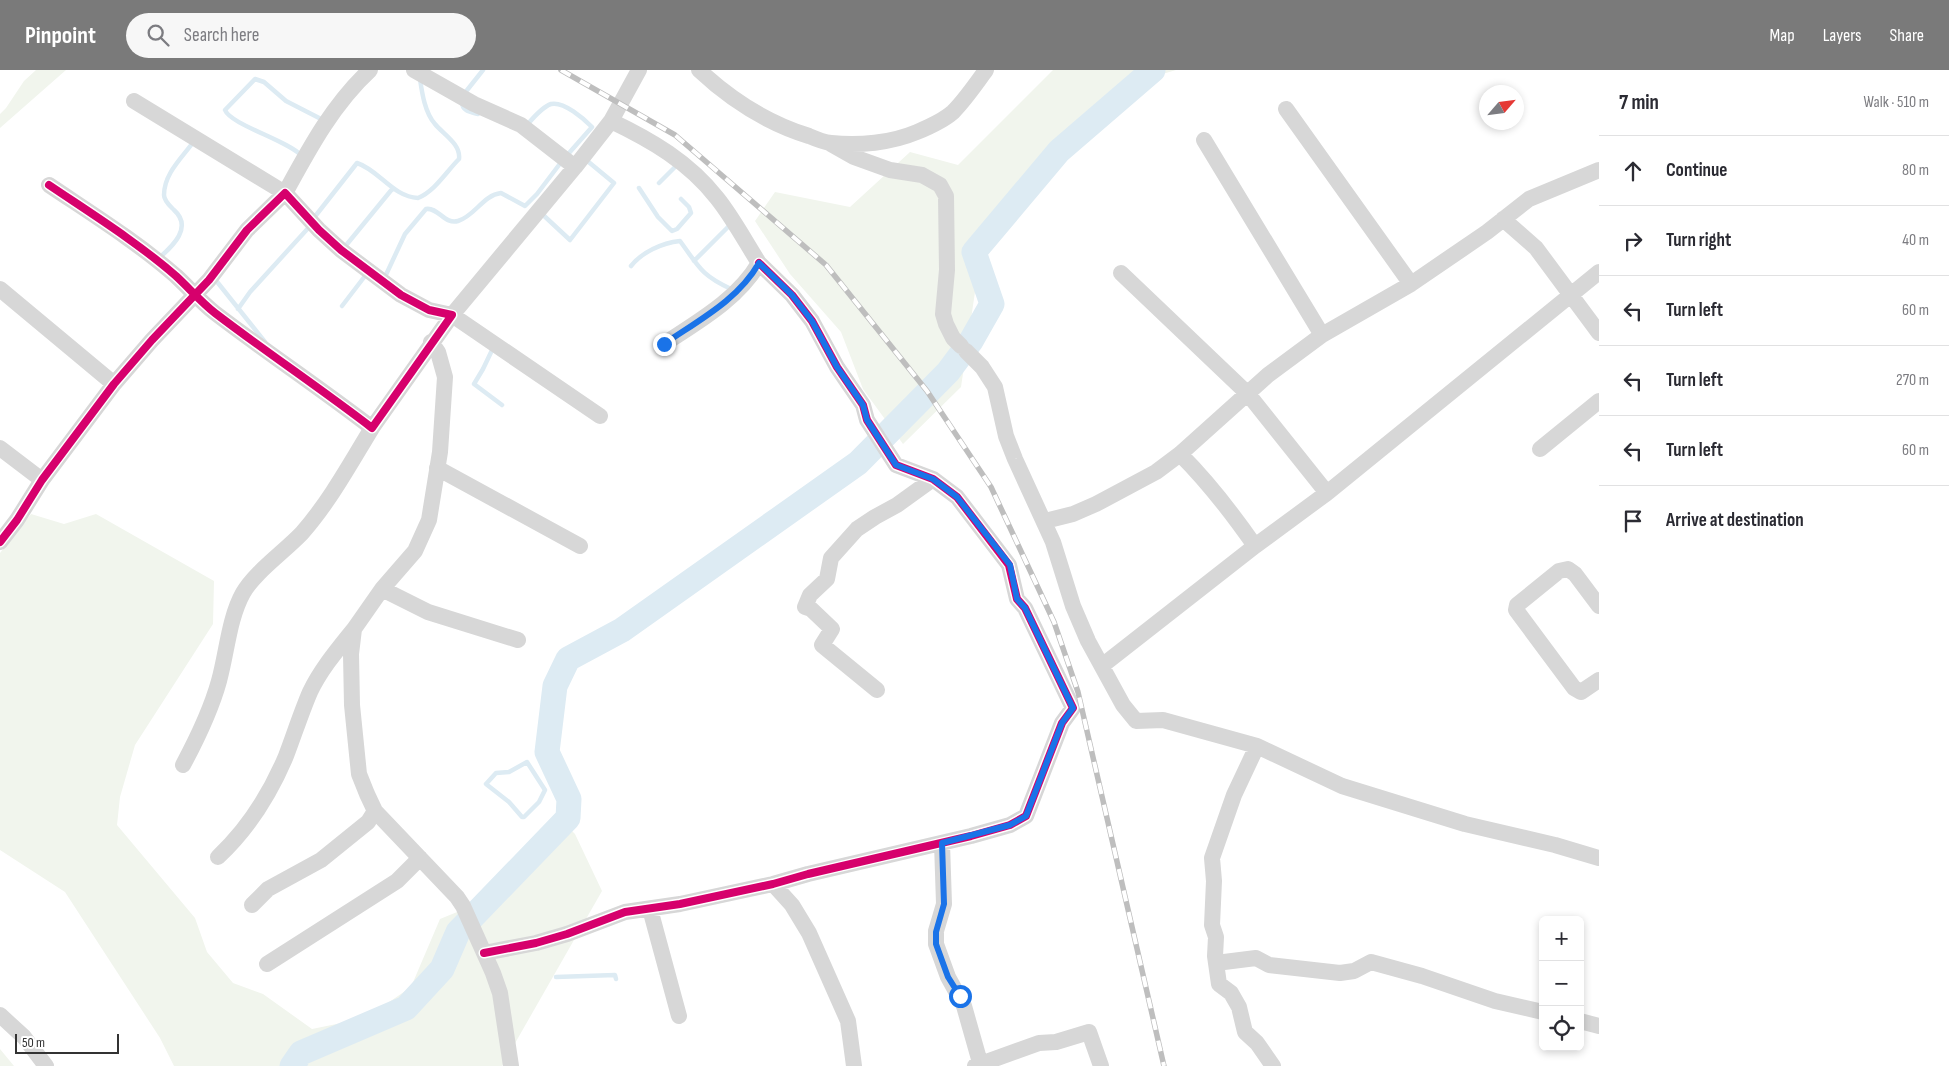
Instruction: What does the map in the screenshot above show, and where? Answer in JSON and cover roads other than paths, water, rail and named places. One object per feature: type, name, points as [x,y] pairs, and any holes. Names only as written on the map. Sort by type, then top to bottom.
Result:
[{"type":"street","points":[[0,542],[17,520],[42,480],[114,384],[152,340],[195,296],[247,230],[285,193],[331,114],[370,70]]},
{"type":"street","points":[[414,70],[474,104],[521,125],[575,167]]},
{"type":"street","points":[[183,765],[210,710],[219,682],[236,611],[250,582],[302,532],[318,513],[372,428],[431,342],[611,121],[639,70]]},
{"type":"street","points":[[699,70],[717,87],[742,105],[766,118],[798,133],[830,143],[854,157],[890,170],[922,175],[940,185],[946,196],[948,270],[942,314],[953,338],[982,368],[994,387],[1006,436],[1054,542],[1072,606],[1088,641],[1103,665],[1123,705],[1136,721],[1163,720],[1257,746],[1342,786],[1465,824],[1555,845],[1599,858]]},
{"type":"street","points":[[830,143],[873,143],[903,138],[931,126],[952,113],[986,70]]},
{"type":"street","points":[[134,101],[285,193],[319,230],[341,250],[402,295],[429,310],[452,315],[600,416]]},
{"type":"street","points":[[1286,109],[1411,284]]},
{"type":"street","points":[[484,953],[536,943],[568,934],[625,912],[650,909],[773,884],[1010,825],[1026,816],[1062,723],[1073,708],[1025,608],[1017,599],[1010,565],[957,497],[933,479],[896,465],[871,428],[863,405],[837,367],[812,321],[792,295],[759,263],[724,208],[702,181],[657,144],[611,121]]},
{"type":"street","points":[[1204,140],[1322,335]]},
{"type":"street","points":[[1044,521],[1073,514],[1140,482],[1180,454],[1268,375],[1322,335],[1411,284],[1487,232],[1529,199],[1599,170]]},
{"type":"street","points":[[49,184],[138,248],[175,276],[195,296],[221,317],[372,428]]},
{"type":"street","points":[[1503,219],[1536,248],[1599,333]]},
{"type":"street","points":[[664,344],[730,298],[750,278],[759,263]]},
{"type":"street","points":[[1103,665],[1255,546],[1327,493],[1599,272]]},
{"type":"street","points":[[1121,273],[1248,394],[1327,493]]},
{"type":"street","points":[[0,289],[114,384]]},
{"type":"street","points":[[218,857],[235,841],[263,802],[286,754],[311,691],[324,668],[382,589],[406,563],[424,534],[429,520],[442,431],[444,377],[438,352],[431,342]]},
{"type":"street","points":[[1540,448],[1599,401]]},
{"type":"street","points":[[0,448],[42,480]]},
{"type":"street","points":[[1180,454],[1198,472],[1234,516],[1255,546]]},
{"type":"street","points":[[437,468],[580,546]]},
{"type":"street","points":[[876,690],[822,645],[832,628],[811,609],[805,607],[810,594],[827,579],[831,558],[857,529],[897,505],[933,479]]},
{"type":"street","points":[[1599,606],[1568,569],[1559,571],[1517,605],[1516,610],[1518,616],[1574,688],[1581,692],[1599,680]]},
{"type":"street","points":[[382,589],[428,612],[518,640]]},
{"type":"street","points":[[354,629],[351,654],[352,705],[359,774],[366,794],[375,811],[457,897],[484,953],[500,993],[511,1066]]},
{"type":"street","points":[[1257,746],[1234,795],[1212,858],[1214,880],[1212,925],[1216,938],[1215,956],[1219,984],[1231,994],[1239,1007],[1245,1032],[1257,1042],[1273,1066]]},
{"type":"street","points":[[252,905],[268,889],[321,860],[368,822],[375,811]]},
{"type":"street","points":[[942,843],[944,904],[936,932],[936,944],[948,977],[964,1006],[979,1066],[1039,1043],[1056,1042],[1089,1032],[1101,1066]]},
{"type":"street","points":[[267,964],[385,890],[420,858]]},
{"type":"street","points":[[773,884],[803,920],[813,941],[848,1021],[854,1066]]},
{"type":"street","points":[[650,909],[680,1016]]},
{"type":"street","points":[[1216,963],[1256,958],[1269,965],[1340,973],[1354,971],[1371,962],[1422,976],[1495,1001],[1539,1011]]},
{"type":"street","points":[[0,1015],[24,1037],[46,1066]]},
{"type":"street","points":[[1584,1022],[1599,1026]]},
{"type":"waterway","points":[[464,94],[483,70]]},
{"type":"waterway","points":[[292,1066],[301,1053],[406,1008],[442,969],[458,932],[568,818],[569,799],[547,752],[555,686],[568,659],[622,630],[858,463],[948,372],[971,341],[992,304],[974,252],[1059,151],[1153,70]]},
{"type":"waterway","points":[[302,156],[284,144],[237,121],[229,116],[225,110],[255,79],[264,82],[286,101],[323,120]]},
{"type":"waterway","points":[[313,219],[357,163],[365,166],[401,193],[418,198],[430,191],[459,159],[459,154],[454,144],[435,124],[429,114],[424,103],[420,79]]},
{"type":"waterway","points":[[462,102],[465,109],[478,114]]},
{"type":"waterway","points":[[384,279],[405,234],[426,209],[430,209],[453,222],[469,215],[484,201],[501,193],[525,206],[592,127],[573,111],[556,104],[551,104],[544,108],[527,125]]},
{"type":"waterway","points":[[159,258],[179,236],[182,223],[179,216],[165,199],[167,180],[194,141]]},
{"type":"waterway","points":[[541,213],[570,240],[614,183],[585,159]]},
{"type":"waterway","points":[[659,183],[678,164]]},
{"type":"waterway","points":[[343,249],[393,188]]},
{"type":"waterway","points":[[639,188],[658,217],[672,231],[677,229],[691,213],[689,207],[681,199]]},
{"type":"waterway","points":[[694,261],[732,223]]},
{"type":"waterway","points":[[238,309],[250,292],[311,225]]},
{"type":"waterway","points":[[631,266],[641,256],[653,249],[680,241],[701,270],[731,289]]},
{"type":"waterway","points":[[342,306],[365,276]]},
{"type":"waterway","points":[[214,278],[265,342]]},
{"type":"waterway","points":[[494,346],[474,384],[502,405]]},
{"type":"waterway","points":[[527,762],[545,790],[539,802],[522,817],[509,802],[486,784],[496,773],[509,772],[527,762]]},
{"type":"waterway","points":[[556,977],[615,975],[616,979]]},
{"type":"railway","points":[[561,70],[675,135],[826,265],[927,391],[991,487],[1054,622],[1078,692],[1164,1066]]}]
